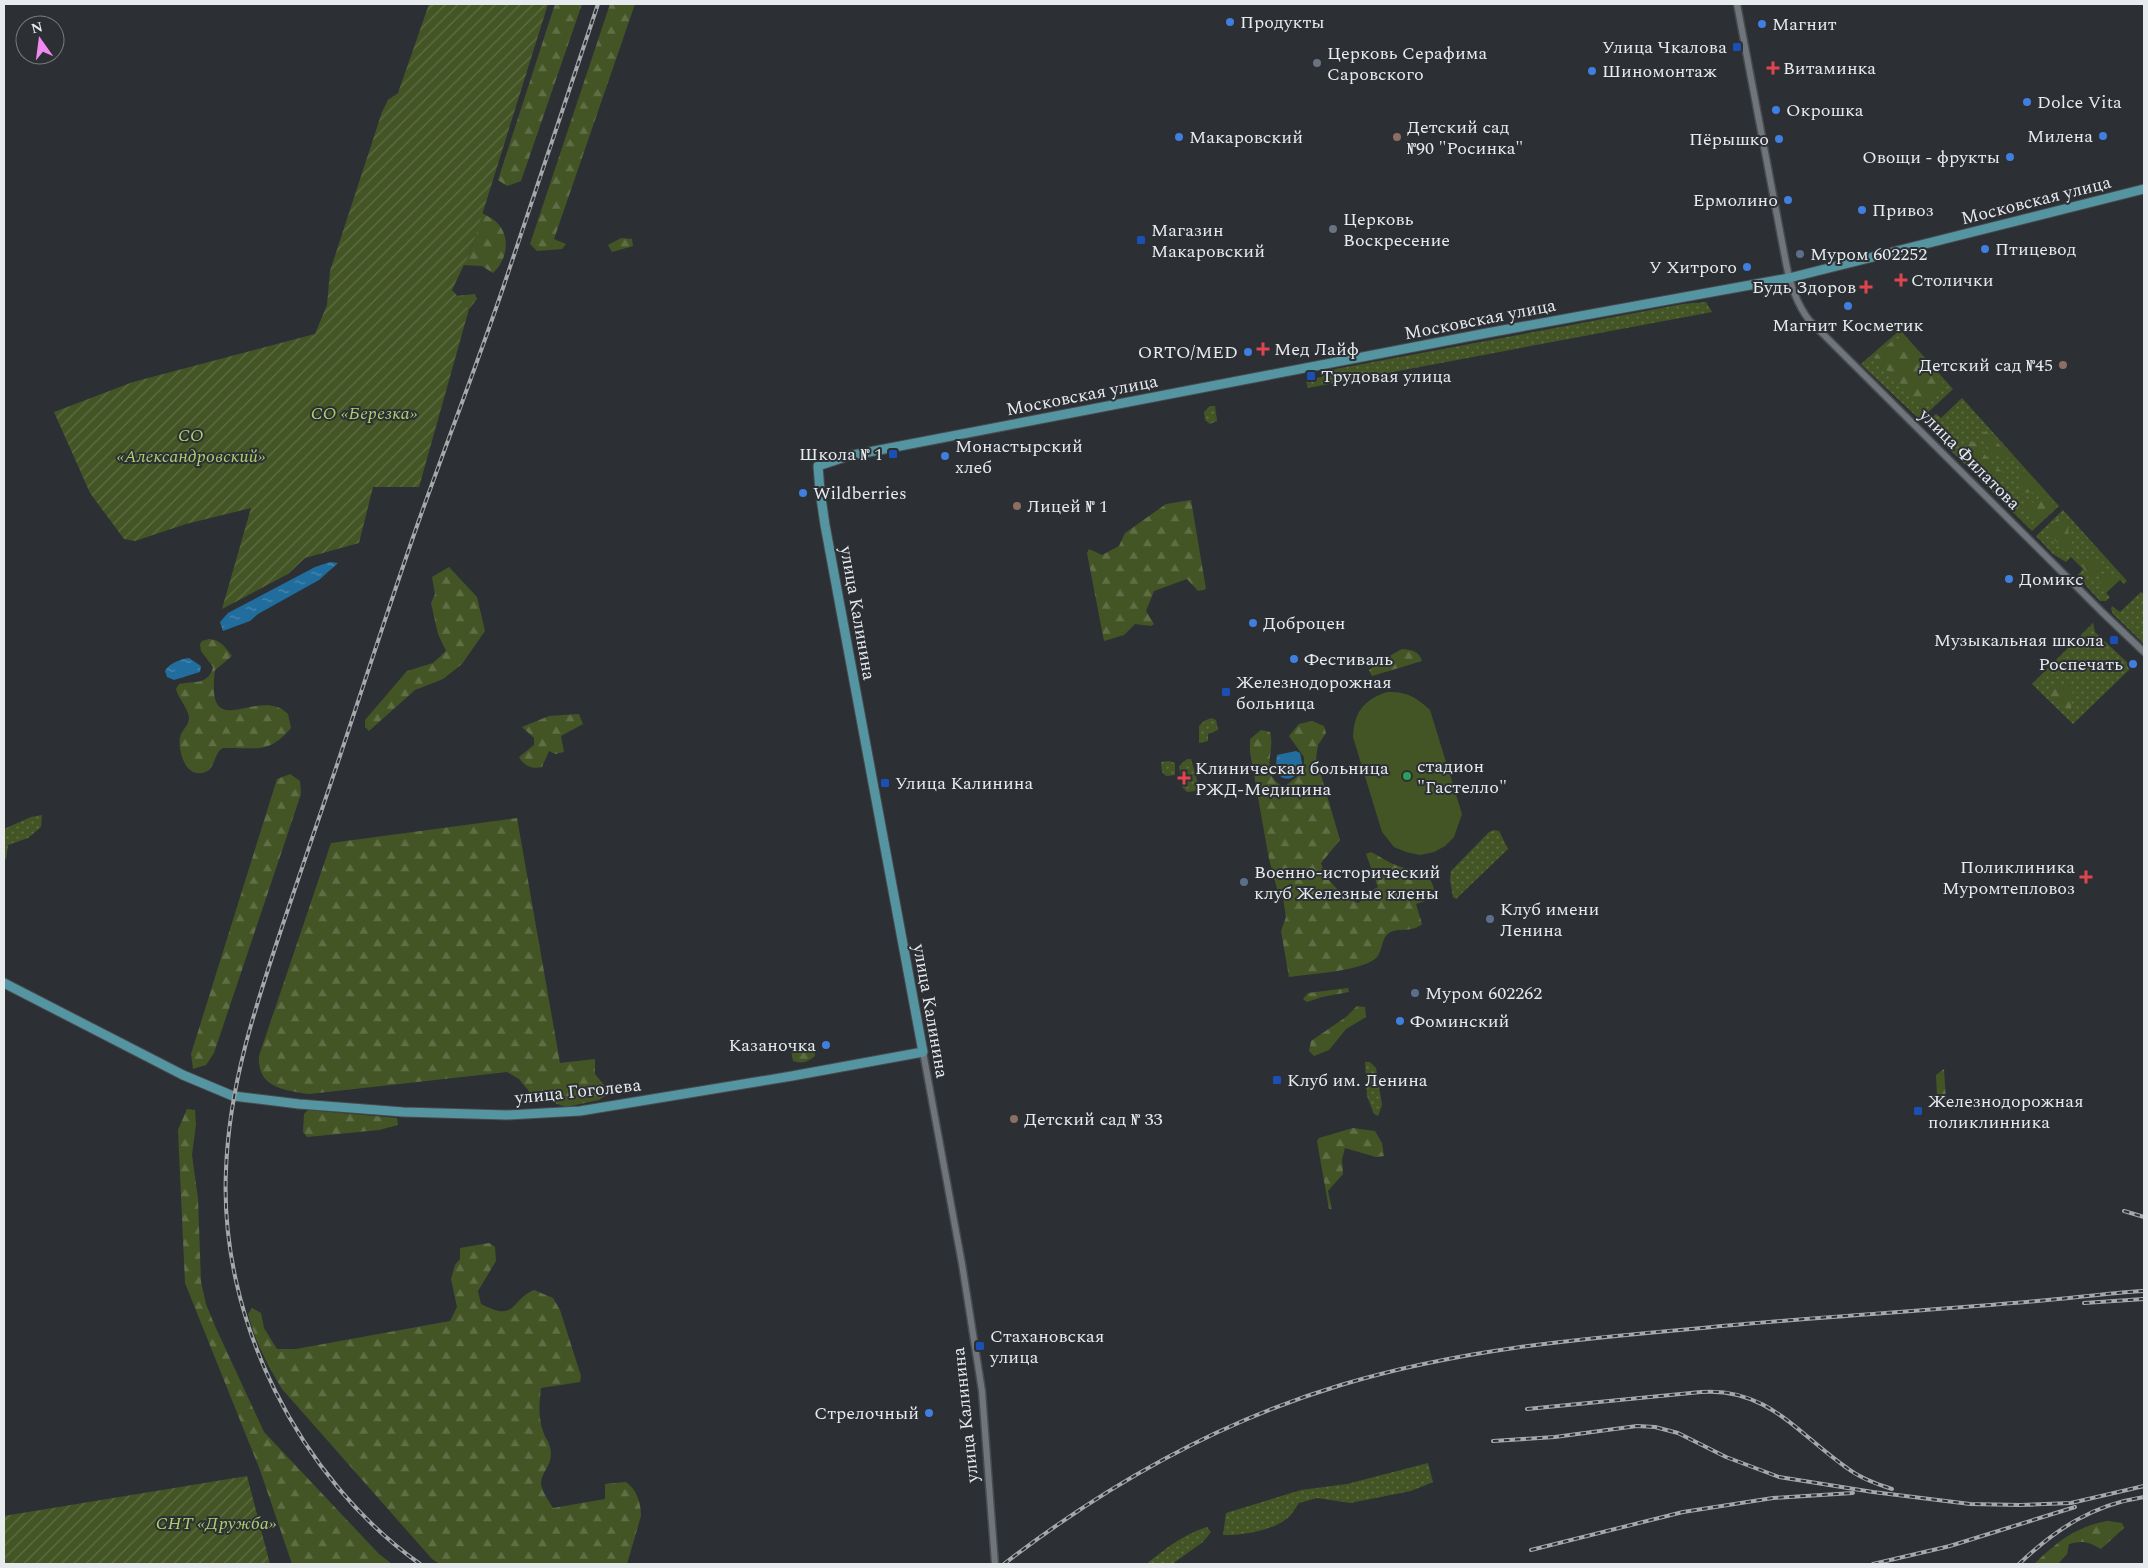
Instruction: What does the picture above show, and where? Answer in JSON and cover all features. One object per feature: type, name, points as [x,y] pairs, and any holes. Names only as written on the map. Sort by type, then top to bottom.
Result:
[{"type":"main road","name":"Московская улица","points":[[818,466],[848,456],[1789,278],[2144,189]]},
{"type":"main road","name":"улица Калинина","points":[[818,466],[825,525],[922,1052]]},
{"type":"main road","name":"улица Гоголева","points":[[4,983],[183,1075],[233,1096],[299,1104],[403,1112],[507,1114],[584,1110],[723,1088],[922,1052]]},
{"type":"street","name":"улица Филатова","points":[[1737,4],[1789,278],[1796,298],[1809,320],[2096,607],[2144,652]]},
{"type":"street","name":"улица Калинина","points":[[922,1052],[962,1264],[982,1391],[995,1564]]},
{"type":"green space","name":"СО «Березка»","points":[[429,4],[548,4],[471,250],[452,290],[469,309],[419,487],[373,487],[359,543],[305,558],[288,574],[222,609],[251,508],[186,524],[135,541],[124,539],[90,493],[54,412],[133,382],[315,334],[327,305],[330,271],[382,112],[388,100],[398,93]]},
{"type":"green space","points":[[555,4],[582,4],[521,181],[507,186],[498,180]]},
{"type":"green space","points":[[610,4],[635,4],[554,239],[566,244],[562,249],[537,251],[530,244]]},
{"type":"green space","points":[[482,213],[498,223],[505,237],[504,256],[493,273],[482,266],[463,265],[471,250]]},
{"type":"green space","points":[[621,238],[632,239],[633,246],[612,252],[608,245]]},
{"type":"green space","points":[[475,294],[477,299],[469,309],[457,296]]},
{"type":"green space","points":[[1706,302],[1712,312],[1308,388],[1306,381],[1321,377],[1325,371],[1683,304]]},
{"type":"green space","points":[[1900,330],[1953,389],[1923,417],[1918,418],[1861,364]]},
{"type":"green space","points":[[1904,339],[1944,384],[1945,387],[1930,403],[1919,403],[1874,357],[1891,342]]},
{"type":"green space","points":[[1962,398],[2059,506],[2032,531],[1927,427],[1928,421],[1936,414],[1941,418]]},
{"type":"green space","points":[[1210,406],[1215,406],[1217,421],[1210,424],[1205,420],[1204,412]]},
{"type":"green space","points":[[1986,431],[2010,456],[2008,458],[1993,455],[1980,436]]},
{"type":"green space","points":[[1975,442],[1992,464],[2006,475],[2004,481],[1991,475],[1980,466],[1972,456],[1966,443]]},
{"type":"green space","points":[[2020,466],[2055,505],[2038,522],[2023,507],[2023,503],[2040,502],[2039,495],[2031,492],[2018,494],[2021,482],[2018,472]]},
{"type":"green space","points":[[1191,500],[1206,589],[1198,591],[1187,579],[1154,591],[1146,611],[1154,624],[1151,626],[1135,624],[1124,635],[1104,641],[1087,553],[1089,549],[1102,555],[1119,546],[1125,533],[1166,504]]},
{"type":"green space","points":[[2063,510],[2127,581],[2124,584],[2120,580],[2106,593],[2110,597],[2106,601],[2100,601],[2087,587],[2078,575],[2083,569],[2071,557],[2066,562],[2053,554],[2036,536]]},
{"type":"green space","points":[[2062,514],[2069,522],[2068,532],[2074,549],[2068,553],[2045,531]]},
{"type":"green space","points":[[2086,558],[2102,560],[2102,566],[2096,570],[2099,573],[2097,576],[2089,576],[2079,561]]},
{"type":"green space","points":[[449,567],[477,597],[485,631],[462,664],[443,679],[415,690],[369,731],[365,727],[365,720],[407,671],[433,663],[446,651],[438,634],[431,603],[435,594],[432,577]]},
{"type":"green space","points":[[2107,576],[2118,577],[2119,580],[2107,591],[2103,590],[2099,584]]},
{"type":"green space","points":[[2141,592],[2144,595],[2143,643],[2113,614],[2111,609],[2112,606],[2120,612]]},
{"type":"green space","points":[[2093,623],[2095,632],[2132,667],[2073,724],[2032,684]]},
{"type":"green space","points":[[209,639],[220,642],[232,656],[215,670],[214,693],[218,705],[226,710],[263,705],[276,707],[288,714],[291,728],[283,737],[268,746],[261,748],[223,748],[217,754],[207,772],[196,773],[187,767],[180,749],[180,738],[189,717],[176,689],[179,684],[200,681],[211,673],[213,667],[201,651],[200,644],[202,641]]},
{"type":"green space","points":[[1402,649],[1415,652],[1422,661],[1372,676],[1369,670]]},
{"type":"green space","points":[[2065,684],[2073,687],[2071,709],[2061,707],[2047,694],[2049,689]]},
{"type":"green space","name":"стадион \"Гастелло\"","points":[[1387,692],[1410,696],[1430,710],[1462,814],[1454,837],[1445,846],[1434,852],[1420,855],[1406,852],[1394,847],[1382,832],[1353,737],[1355,721],[1361,708],[1372,699]]},
{"type":"green space","points":[[579,714],[583,724],[561,736],[564,752],[555,754],[549,751],[542,767],[535,768],[529,766],[521,760],[519,757],[534,745],[534,738],[522,727],[549,716]]},
{"type":"green space","points":[[1211,718],[1216,720],[1218,730],[1208,734],[1208,741],[1199,743],[1199,726]]},
{"type":"green space","points":[[1312,721],[1324,726],[1326,733],[1318,745],[1316,758],[1340,840],[1321,863],[1326,876],[1335,887],[1358,903],[1378,887],[1366,854],[1371,852],[1393,864],[1424,874],[1432,882],[1434,889],[1428,900],[1416,904],[1422,924],[1414,928],[1393,931],[1386,935],[1379,954],[1371,962],[1349,969],[1289,977],[1281,931],[1286,917],[1283,898],[1279,896],[1269,859],[1250,752],[1250,739],[1261,730],[1270,732],[1270,769],[1276,782],[1284,787],[1304,771],[1304,757],[1289,736],[1299,724]]},
{"type":"green space","points":[[1187,759],[1191,759],[1198,788],[1195,791],[1187,792],[1182,787],[1179,766]]},
{"type":"green space","points":[[1169,761],[1175,763],[1175,775],[1166,776],[1162,772],[1161,762]]},
{"type":"green space","points":[[290,774],[300,781],[301,794],[214,1053],[206,1065],[193,1069],[191,1054],[277,779]]},
{"type":"green space","points":[[42,815],[41,827],[28,838],[8,845],[6,859],[4,860],[4,829],[31,817]]},
{"type":"green space","points":[[517,818],[560,1063],[595,1059],[595,1074],[608,1090],[605,1096],[599,1100],[566,1107],[532,1095],[519,1079],[507,1072],[309,1094],[282,1089],[268,1081],[260,1067],[259,1056],[331,843]]},
{"type":"green space","points":[[1499,831],[1508,849],[1456,899],[1453,897],[1450,880],[1451,871],[1489,832]]},
{"type":"green space","points":[[1348,988],[1349,992],[1307,1002],[1303,999],[1308,993]]},
{"type":"green space","points":[[1357,1006],[1365,1007],[1366,1017],[1346,1029],[1329,1050],[1314,1056],[1309,1051],[1311,1041],[1346,1017]]},
{"type":"green space","points":[[807,1045],[814,1049],[815,1056],[805,1062],[793,1061],[791,1050]]},
{"type":"green space","points":[[1365,1062],[1370,1062],[1376,1068],[1382,1105],[1378,1116],[1374,1114],[1367,1096]]},
{"type":"green space","points":[[1944,1069],[1946,1100],[1939,1099],[1937,1094],[1936,1075]]},
{"type":"green space","points":[[187,1109],[195,1110],[196,1124],[192,1155],[198,1199],[201,1282],[206,1304],[215,1326],[264,1432],[379,1554],[392,1564],[292,1564],[260,1470],[185,1283],[178,1130]]},
{"type":"green space","points":[[308,1110],[397,1118],[398,1125],[379,1130],[307,1137],[303,1132],[304,1114]]},
{"type":"green space","points":[[1353,1128],[1375,1131],[1382,1143],[1384,1156],[1376,1157],[1345,1148],[1342,1159],[1343,1174],[1328,1191],[1332,1209],[1329,1209],[1317,1141],[1319,1138]]},
{"type":"green space","points":[[489,1243],[495,1247],[496,1261],[478,1291],[481,1304],[493,1309],[507,1311],[526,1294],[534,1290],[553,1298],[560,1310],[581,1376],[580,1382],[541,1388],[540,1417],[544,1435],[551,1451],[550,1462],[542,1479],[543,1490],[553,1508],[605,1499],[605,1484],[626,1482],[630,1485],[638,1497],[641,1516],[627,1564],[440,1564],[432,1559],[282,1389],[258,1343],[248,1314],[252,1308],[261,1313],[264,1328],[277,1349],[296,1349],[450,1321],[457,1307],[451,1279],[455,1265],[460,1259],[460,1248]]},
{"type":"green space","points":[[1428,1463],[1433,1482],[1411,1491],[1350,1503],[1317,1498],[1299,1503],[1290,1516],[1276,1525],[1249,1533],[1223,1535],[1226,1513],[1301,1490],[1347,1484]]},
{"type":"green space","name":"СНТ «Дружба»","points":[[247,1476],[270,1564],[4,1564],[4,1516]]},
{"type":"green space","points":[[2107,1521],[2122,1523],[2124,1528],[2101,1549],[2086,1542],[2069,1544],[2067,1554],[2058,1564],[2034,1564],[2067,1536],[2085,1527]]},
{"type":"green space","points":[[1207,1527],[1211,1532],[1203,1542],[1172,1564],[1146,1564],[1183,1538]]},
{"type":"water","points":[[330,562],[338,563],[319,580],[258,614],[250,621],[223,631],[220,622],[228,613],[315,567]]},
{"type":"water","points":[[189,658],[201,666],[200,672],[174,680],[167,677],[165,671],[169,666],[179,660]]},
{"type":"water","points":[[1296,751],[1300,753],[1303,768],[1291,778],[1281,777],[1276,765],[1277,755]]},
{"type":"railway","points":[[420,1564],[377,1528],[338,1487],[304,1441],[275,1391],[252,1337],[236,1282],[227,1226],[226,1170],[228,1138],[238,1076],[273,954],[408,552],[494,315],[598,4]]},
{"type":"railway","points":[[2124,1211],[2144,1217]]},
{"type":"railway","points":[[1004,1564],[1082,1508],[1164,1459],[1207,1437],[1295,1400],[1341,1385],[1431,1362],[1520,1347],[1610,1336],[2144,1291]]},
{"type":"railway","points":[[2084,1303],[2144,1299]]},
{"type":"railway","points":[[1527,1409],[1701,1392],[1724,1392],[1745,1397],[1763,1405],[1780,1415],[1852,1472],[1892,1489]]},
{"type":"railway","points":[[1493,1441],[1555,1437],[1637,1426],[1655,1427],[1678,1433],[1726,1457],[1779,1477],[1873,1492],[1970,1504],[2071,1503],[2144,1486]]},
{"type":"railway","points":[[1531,1550],[1683,1512],[1773,1498],[1853,1493]]},
{"type":"railway","points":[[2019,1564],[2047,1540],[2076,1520],[2108,1506],[2144,1497]]},
{"type":"railway","points":[[1873,1564],[1950,1546],[2075,1507]]},
{"type":"place","name":"Продукты","points":[[1230,22]]},
{"type":"place","name":"Магнит","points":[[1762,24]]},
{"type":"place","name":"Улица Чкалова","points":[[1737,47]]},
{"type":"place","name":"Церковь Серафима Саровского","points":[[1317,63]]},
{"type":"place","name":"Витаминка","points":[[1773,68]]},
{"type":"place","name":"Шиномонтаж","points":[[1592,71]]},
{"type":"place","name":"Dolce Vita","points":[[2027,102]]},
{"type":"place","name":"Окрошка","points":[[1776,110]]},
{"type":"place","name":"Милена","points":[[2103,136]]},
{"type":"place","name":"Макаровский","points":[[1179,137]]},
{"type":"place","name":"Детский сад №90 \"Росинка\"","points":[[1397,137]]},
{"type":"place","name":"Пёрышко","points":[[1779,139]]},
{"type":"place","name":"Овощи - фрукты","points":[[2010,157]]},
{"type":"place","name":"Ермолино","points":[[1788,200]]},
{"type":"place","name":"Привоз","points":[[1862,210]]},
{"type":"place","name":"Церковь Воскресение","points":[[1333,229]]},
{"type":"place","name":"Магазин Макаровский","points":[[1141,240]]},
{"type":"place","name":"Птицевод","points":[[1985,249]]},
{"type":"place","name":"Муром 602252","points":[[1800,254]]},
{"type":"place","name":"У Хитрого","points":[[1747,267]]},
{"type":"place","name":"Столички","points":[[1901,280]]},
{"type":"place","name":"Будь Здоров","points":[[1866,287]]},
{"type":"place","name":"Магнит Косметик","points":[[1848,306]]},
{"type":"place","name":"Мед Лайф","points":[[1263,349]]},
{"type":"place","name":"ORTO/MED","points":[[1248,352]]},
{"type":"place","name":"Детский сад №45","points":[[2063,365]]},
{"type":"place","name":"Трудовая улица","points":[[1311,376]]},
{"type":"place","name":"Школа № 1","points":[[893,454]]},
{"type":"place","name":"Монастырский хлеб","points":[[945,456]]},
{"type":"place","name":"Wildberries","points":[[803,493]]},
{"type":"place","name":"Лицей № 1","points":[[1017,506]]},
{"type":"place","name":"Домикс","points":[[2009,579]]},
{"type":"place","name":"Доброцен","points":[[1253,623]]},
{"type":"place","name":"Музыкальная школа","points":[[2114,640]]},
{"type":"place","name":"Фестиваль","points":[[1294,659]]},
{"type":"place","name":"Роспечать","points":[[2133,664]]},
{"type":"place","name":"Железнодорожная больница","points":[[1226,692]]},
{"type":"place","name":"стадион \"Гастелло\"","points":[[1407,776]]},
{"type":"place","name":"Клиническая больница РЖД-Медицина","points":[[1184,778]]},
{"type":"place","name":"Улица Калинина","points":[[885,783]]},
{"type":"place","name":"Поликлиника Муромтепловоз","points":[[2086,877]]},
{"type":"place","name":"Военно-исторический клуб Железные клены","points":[[1244,882]]},
{"type":"place","name":"Клуб имени Ленина","points":[[1490,919]]},
{"type":"place","name":"Муром 602262","points":[[1415,993]]},
{"type":"place","name":"Фоминский","points":[[1400,1021]]},
{"type":"place","name":"Казаночка","points":[[826,1045]]},
{"type":"place","name":"Клуб им. Ленина","points":[[1277,1080]]},
{"type":"place","name":"Железнодорожная поликлинника","points":[[1918,1111]]},
{"type":"place","name":"Детский сад № 33","points":[[1014,1119]]},
{"type":"place","name":"Стахановская улица","points":[[980,1346]]},
{"type":"place","name":"Стрелочный","points":[[929,1413]]},
{"type":"park label","name":"СО «Александровский»","points":[[191,445]]}]
